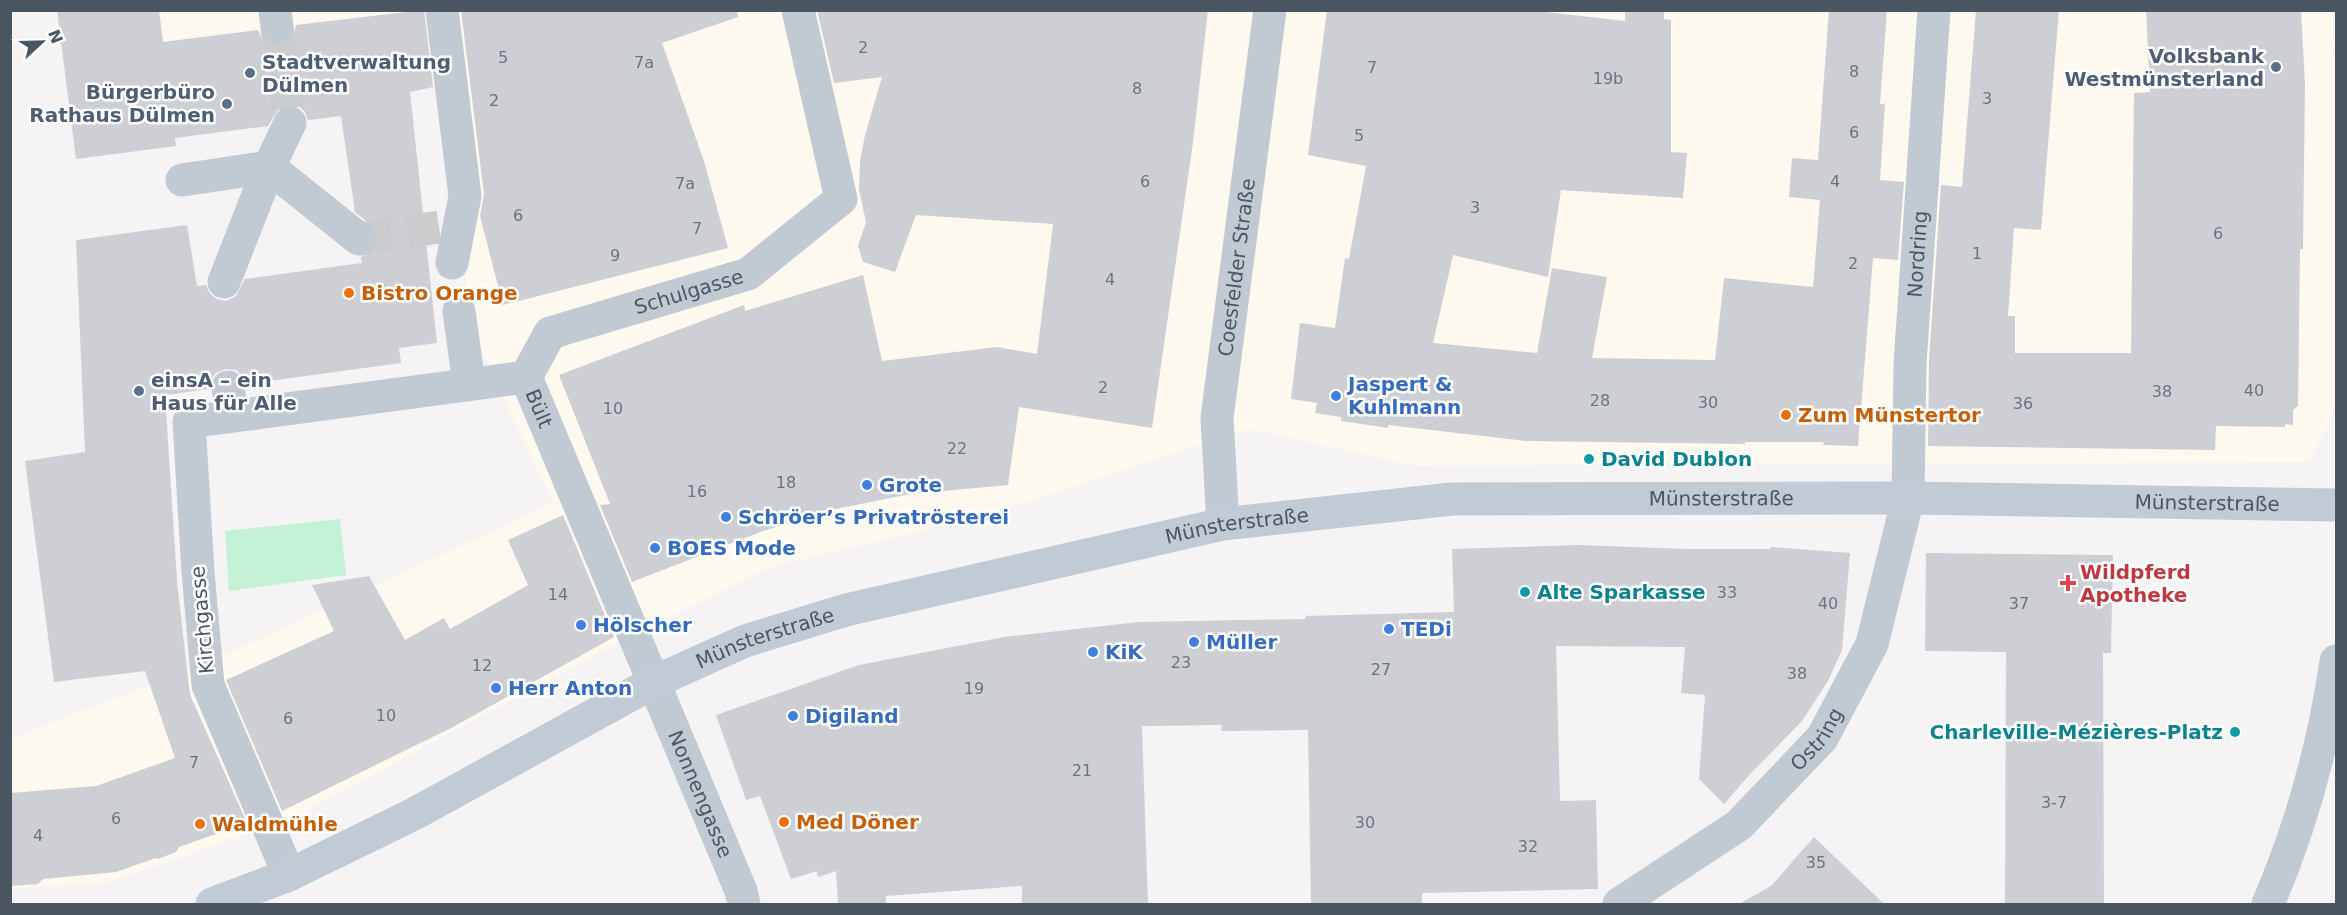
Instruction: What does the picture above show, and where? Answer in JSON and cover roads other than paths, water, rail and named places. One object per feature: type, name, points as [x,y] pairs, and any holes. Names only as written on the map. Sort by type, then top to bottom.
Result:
[{"type":"main road","name":"Münsterstraße","points":[[213,904],[289,875],[414,814],[654,682],[745,641],[846,610],[1222,524],[1452,499],[1908,498],[2337,505]]},
{"type":"street","points":[[442,10],[465,196],[449,228],[452,263]]},
{"type":"street","name":"Schulgasse","points":[[526,376],[550,333],[748,274],[841,199],[798,10]]},
{"type":"street","name":"Coesfelder Straße","points":[[1222,524],[1217,417],[1270,10]]},
{"type":"street","name":"Nordring","points":[[1908,498],[1910,364],[1934,10]]},
{"type":"street","points":[[224,282],[269,167],[290,123]]},
{"type":"street","points":[[182,180],[269,167],[358,239]]},
{"type":"street","points":[[459,311],[469,384]]},
{"type":"street","name":"Bült","points":[[189,422],[230,401],[469,384],[526,376],[654,682]]},
{"type":"street","name":"Kirchgasse","points":[[189,422],[198,572],[208,685],[289,875]]},
{"type":"street","name":"Ostring","points":[[1619,904],[1739,825],[1822,738],[1872,644],[1908,498]]},
{"type":"street","points":[[2268,904],[2298,822],[2323,738],[2337,661]]},
{"type":"street","name":"Nonnengasse","points":[[654,682],[741,891],[744,904]]},
{"type":"tunnel","points":[[277,27],[290,123]]},
{"type":"tunnel","points":[[359,239],[439,227]]},
{"type":"place","name":"Volksbank Westmünsterland","points":[[2276,67]]},
{"type":"place","name":"Stadtverwaltung Dülmen","points":[[250,73]]},
{"type":"place","name":"Bürgerbüro Rathaus Dülmen","points":[[227,104]]},
{"type":"place","name":"Bistro Orange","points":[[349,293]]},
{"type":"place","name":"einsA – ein Haus für Alle","points":[[139,391]]},
{"type":"place","name":"Jaspert & Kuhlmann","points":[[1336,396]]},
{"type":"place","name":"Zum Münstertor","points":[[1786,415]]},
{"type":"place","name":"David Dublon","points":[[1589,459]]},
{"type":"place","name":"Grote","points":[[867,485]]},
{"type":"place","name":"Schröer’s Privatrösterei","points":[[726,517]]},
{"type":"place","name":"BOES Mode","points":[[655,548]]},
{"type":"place","name":"Wildpferd Apotheke","points":[[2068,583]]},
{"type":"place","name":"Alte Sparkasse","points":[[1525,592]]},
{"type":"place","name":"Hölscher","points":[[581,625]]},
{"type":"place","name":"TEDi","points":[[1389,629]]},
{"type":"place","name":"Müller","points":[[1194,642]]},
{"type":"place","name":"KiK","points":[[1093,652]]},
{"type":"place","name":"Herr Anton","points":[[496,688]]},
{"type":"place","name":"Digiland","points":[[793,716]]},
{"type":"place","name":"Charleville-Mézières-Platz","points":[[2235,732]]},
{"type":"place","name":"Med Döner","points":[[784,822]]},
{"type":"place","name":"Waldmühle","points":[[200,824]]}]
